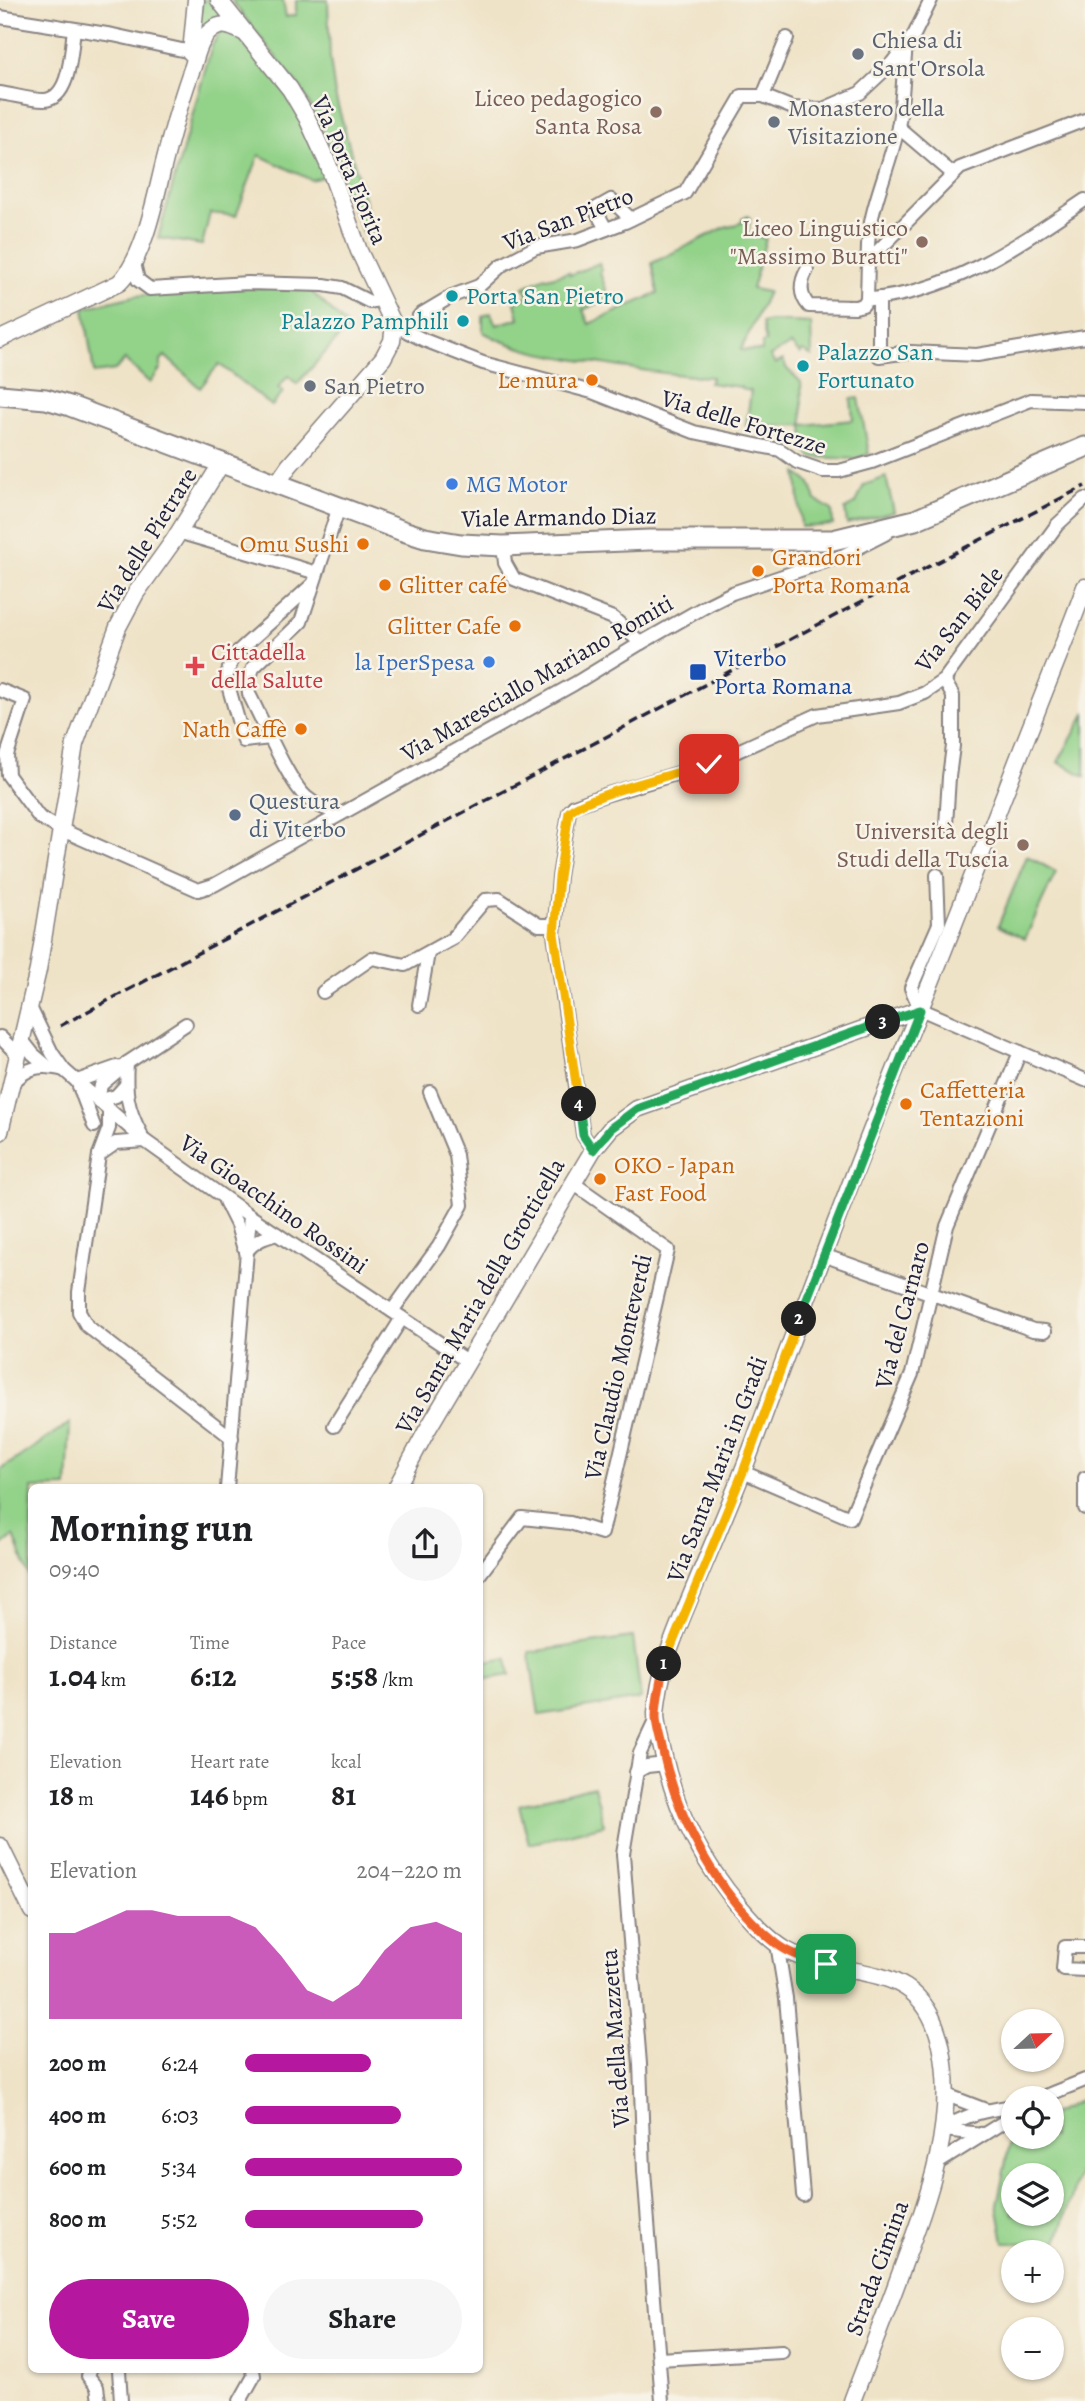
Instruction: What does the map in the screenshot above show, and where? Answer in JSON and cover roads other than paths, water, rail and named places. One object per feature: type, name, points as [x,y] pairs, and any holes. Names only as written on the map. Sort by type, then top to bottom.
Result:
[{"type":"main road","points":[[189,76],[196,0]]},
{"type":"main road","name":"Via Porta Fiorita","points":[[219,0],[290,89],[307,118],[328,164],[359,251],[382,299],[401,328]]},
{"type":"main road","points":[[0,339],[119,283],[134,263],[202,40],[212,30],[227,25],[243,32]]},
{"type":"main road","points":[[278,482],[303,449],[383,358],[401,328]]},
{"type":"main road","name":"Viale Armando Diaz","points":[[1,394],[70,405],[221,464],[278,482],[425,538],[461,544],[637,540],[833,540],[906,523],[1085,446]]},
{"type":"main road","name":"Via delle Pietrare","points":[[0,1132],[30,1007],[75,744],[118,627],[136,593],[221,464]]},
{"type":"main road","name":"Via Santa Maria in Gradi","points":[[939,2156],[943,2130],[944,2072],[940,2044],[929,2012],[912,1991],[887,1977],[793,1954],[777,1944],[752,1920],[719,1882],[697,1848],[672,1786],[656,1718],[665,1658],[743,1472],[823,1255],[1085,587]]},
{"type":"main road","name":"Via Santa Maria della Grotticella","points":[[398,1484],[573,1183],[593,1150],[611,1128],[637,1109],[920,1010]]},
{"type":"main road","points":[[0,1846],[28,1903]]},
{"type":"main road","name":"Strada Cimina","points":[[852,2401],[913,2240],[939,2156]]},
{"type":"street","points":[[787,38],[763,96],[793,108],[823,109],[860,93],[896,58],[914,35],[931,0]]},
{"type":"street","points":[[0,17],[191,52]]},
{"type":"street","points":[[0,93],[44,100],[58,95],[66,83],[74,29]]},
{"type":"street","points":[[906,45],[898,127],[872,217],[867,246],[879,356],[910,352],[977,355],[1085,337]]},
{"type":"street","name":"Via San Pietro","points":[[401,328],[452,296],[480,286],[502,265],[536,247],[578,240],[685,193],[742,96],[763,96]]},
{"type":"street","points":[[868,261],[960,168],[1085,120]]},
{"type":"street","points":[[898,127],[953,174]]},
{"type":"street","points":[[606,229],[595,209],[611,200],[631,219]]},
{"type":"street","points":[[807,271],[801,280],[803,299],[809,306],[863,305],[873,299],[932,287],[968,272],[1014,247],[1085,200]]},
{"type":"street","points":[[134,263],[138,280],[150,289],[248,283],[324,285],[342,288],[370,302],[382,299]]},
{"type":"street","name":"Via delle Fortezze","points":[[401,328],[483,363],[592,392],[694,432],[780,450],[797,462],[823,471],[839,471],[872,462],[1031,400],[1085,401]]},
{"type":"street","name":"Via San Biele","points":[[593,1150],[583,1135],[554,934],[569,812],[575,806],[709,764],[817,715],[899,703],[925,693],[944,680],[1057,526],[1085,499]]},
{"type":"street","points":[[340,507],[301,622],[253,668],[248,683],[249,694],[293,781],[304,795],[316,804],[341,814]]},
{"type":"street","name":"Via Maresciallo Mariano Romiti","points":[[62,830],[198,890],[214,885],[733,593],[842,556],[906,523]]},
{"type":"street","points":[[178,532],[316,579]]},
{"type":"street","points":[[502,545],[505,562],[514,579],[613,618],[640,643]]},
{"type":"street","points":[[271,738],[244,741],[226,678],[233,656],[316,579]]},
{"type":"street","points":[[944,680],[953,696],[953,746],[946,825]]},
{"type":"street","points":[[0,690],[25,700],[7,755],[8,775],[39,817],[62,830]]},
{"type":"street","points":[[937,875],[939,925],[912,988],[920,1010],[1085,1080]]},
{"type":"street","points":[[323,992],[372,958],[405,965],[428,953],[452,939],[485,900],[499,899],[539,925],[555,925]]},
{"type":"street","points":[[419,1005],[428,953]]},
{"type":"street","points":[[30,1007],[49,1059]]},
{"type":"street","points":[[126,1085],[116,1096],[98,1101],[101,1086],[127,1063],[186,1024]]},
{"type":"street","points":[[0,1037],[49,1059]]},
{"type":"street","name":"Via del Carnaro","points":[[743,1472],[850,1518],[912,1374],[947,1226],[1020,1052]]},
{"type":"street","points":[[10,1088],[22,1073],[49,1059]]},
{"type":"street","name":"Via Gioacchino Rossini","points":[[49,1059],[145,1141],[250,1216],[468,1362]]},
{"type":"street","points":[[99,1155],[94,1126],[77,1081],[127,1063]]},
{"type":"street","points":[[99,1155],[116,1143],[145,1141],[129,1112],[127,1063]]},
{"type":"street","points":[[334,1426],[462,1205],[456,1155],[430,1092]]},
{"type":"street","points":[[94,1126],[109,1110]]},
{"type":"street","points":[[109,1110],[109,1128],[99,1155],[79,1292],[79,1312],[87,1326],[232,1438]]},
{"type":"street","name":"Via Claudio Monteverdi","points":[[483,1570],[522,1518],[570,1523],[602,1533],[668,1250],[573,1183]]},
{"type":"street","points":[[224,1198],[246,1253]]},
{"type":"street","points":[[237,1225],[250,1216]]},
{"type":"street","points":[[227,1484],[250,1216]]},
{"type":"street","points":[[246,1253],[252,1244],[277,1234]]},
{"type":"street","points":[[823,1255],[1033,1330],[1045,1331]]},
{"type":"street","points":[[1085,1478],[1085,1508]]},
{"type":"street","name":"Via della Mazzetta","points":[[656,1718],[640,1753],[623,1854],[662,2401]]},
{"type":"street","points":[[636,1772],[647,1766],[666,1764]]},
{"type":"street","points":[[777,1944],[786,1998],[803,2195]]},
{"type":"street","points":[[1085,1947],[1065,1947],[1063,1969],[1085,1970]]},
{"type":"street","points":[[1064,2089],[1085,2080]]},
{"type":"street","points":[[944,2094],[986,2110]]},
{"type":"street","points":[[943,2130],[955,2121],[1001,2108]]},
{"type":"street","points":[[939,2156],[1001,2123]]},
{"type":"street","points":[[943,2130],[982,2134]]},
{"type":"street","points":[[659,2359],[782,2352]]},
{"type":"street","points":[[89,2373],[97,2387],[99,2401]]},
{"type":"street","points":[[119,2373],[121,2401]]},
{"type":"street","points":[[240,2401],[254,2373]]},
{"type":"railway","points":[[60,1026],[1085,486]]},
{"type":"place","name":"Chiesa di Sant'Orsola","points":[[858,54]]},
{"type":"place","name":"Liceo pedagogico Santa Rosa","points":[[656,112]]},
{"type":"place","name":"Monastero della Visitazione","points":[[774,122]]},
{"type":"place","name":"Liceo Linguistico \"Massimo Buratti\"","points":[[922,242]]},
{"type":"place","name":"Porta San Pietro","points":[[452,296]]},
{"type":"place","name":"Palazzo Pamphili","points":[[463,321]]},
{"type":"place","name":"Palazzo San Fortunato","points":[[803,366]]},
{"type":"place","name":"Le mura","points":[[592,380]]},
{"type":"place","name":"San Pietro","points":[[310,386]]},
{"type":"place","name":"MG Motor","points":[[452,484]]},
{"type":"place","name":"Omu Sushi","points":[[363,544]]},
{"type":"place","name":"Grandori Porta Romana","points":[[758,571]]},
{"type":"place","name":"Glitter café","points":[[385,585]]},
{"type":"place","name":"Glitter Cafe","points":[[515,626]]},
{"type":"place","name":"la IperSpesa","points":[[489,662]]},
{"type":"place","name":"Cittadella della Salute","points":[[195,666]]},
{"type":"place","name":"Viterbo Porta Romana","points":[[698,672]]},
{"type":"place","name":"Nath Caffè","points":[[301,729]]},
{"type":"place","name":"Questura di Viterbo","points":[[235,815]]},
{"type":"place","name":"Università degli Studi della Tuscia","points":[[1023,845]]},
{"type":"place","name":"Caffetteria Tentazioni","points":[[906,1104]]},
{"type":"place","name":"OKO - Japan Fast Food","points":[[600,1179]]}]
